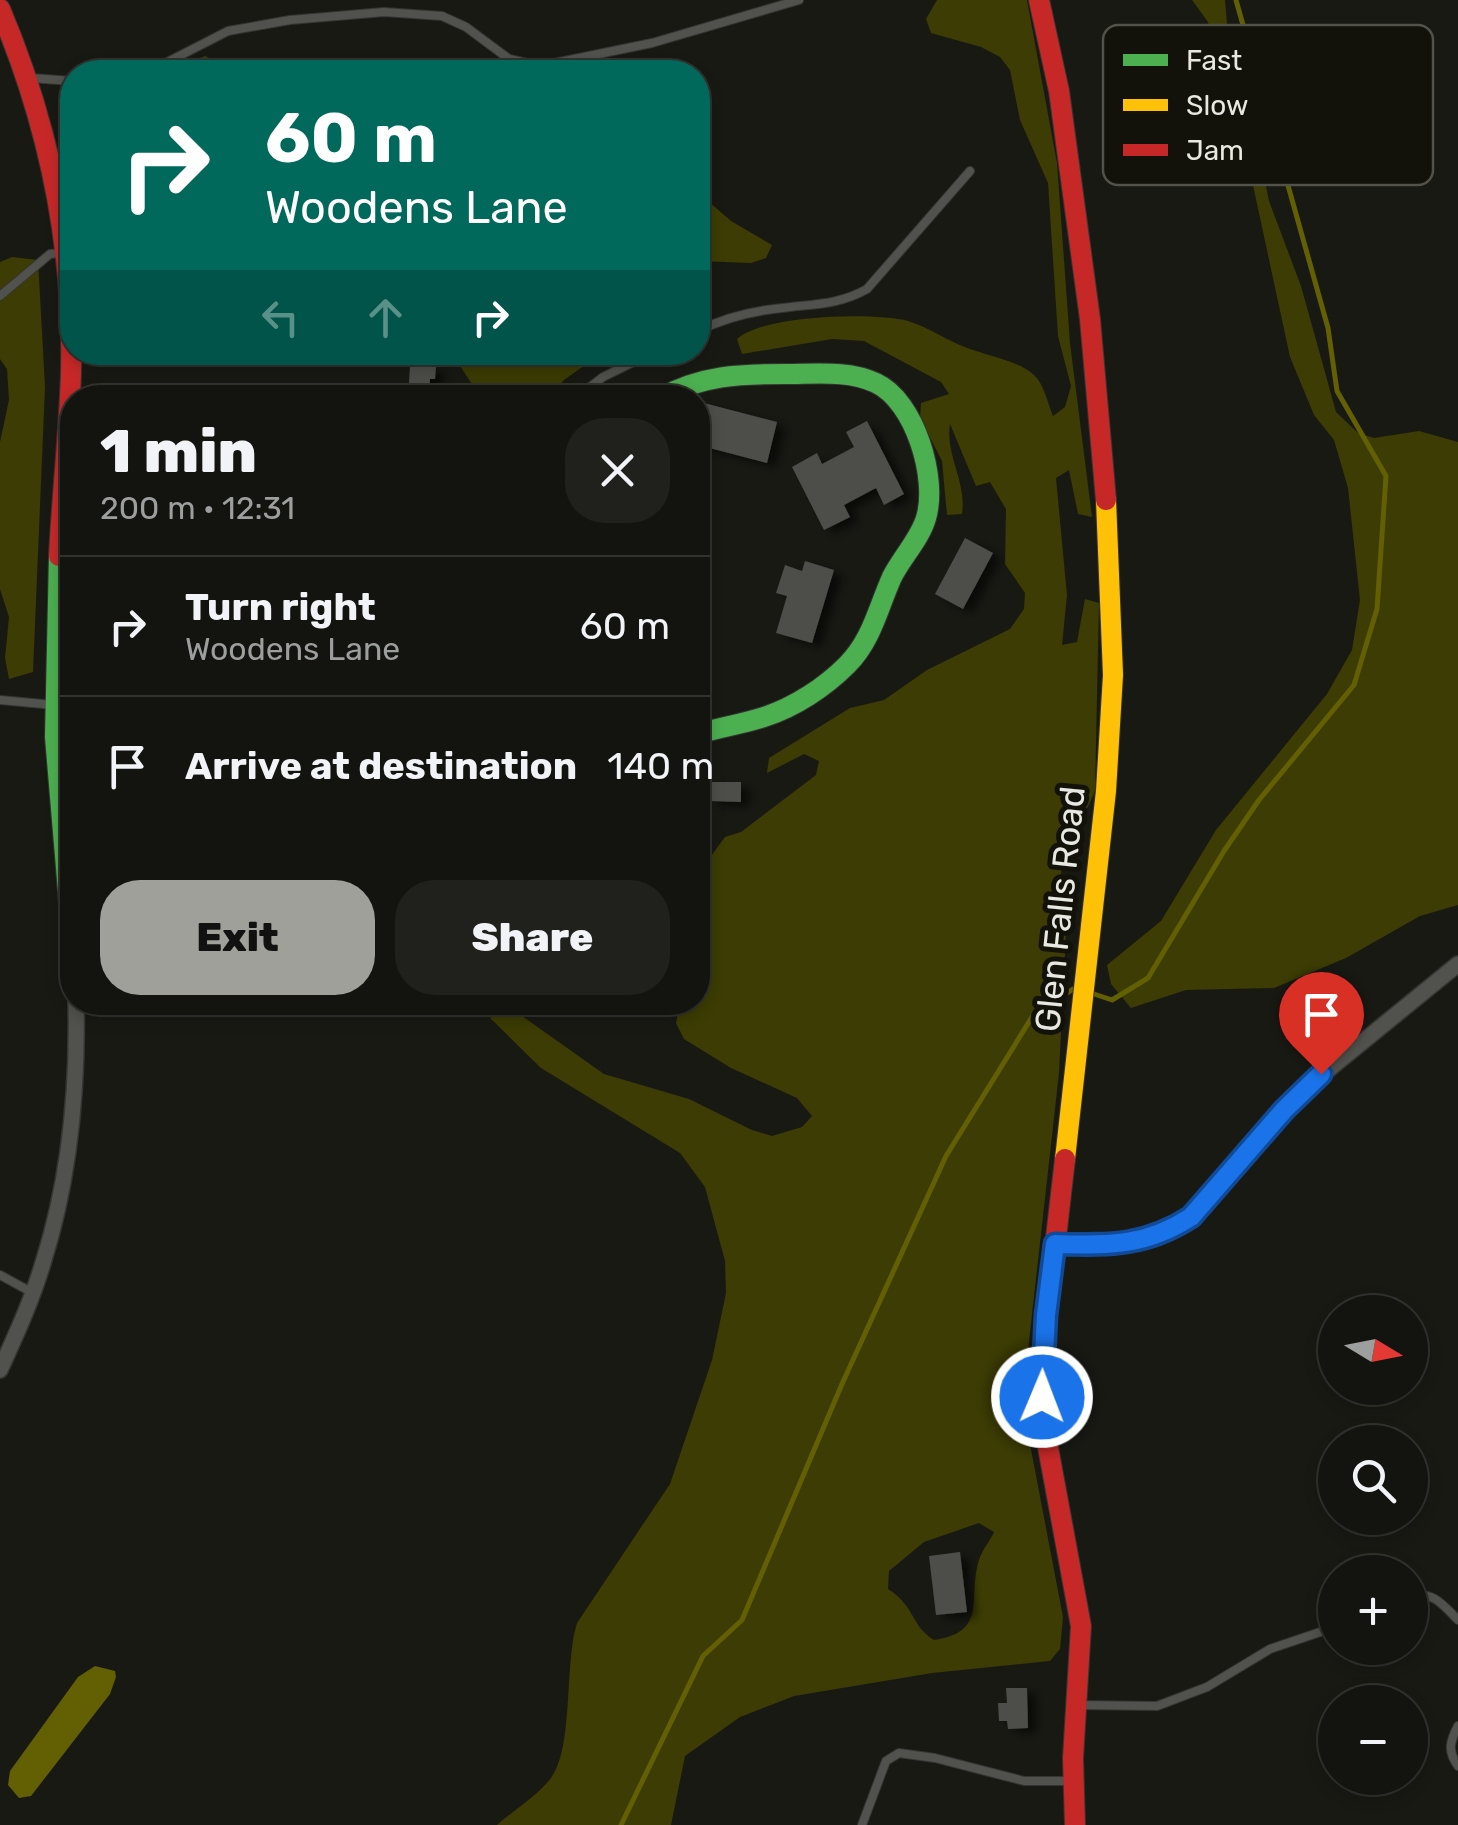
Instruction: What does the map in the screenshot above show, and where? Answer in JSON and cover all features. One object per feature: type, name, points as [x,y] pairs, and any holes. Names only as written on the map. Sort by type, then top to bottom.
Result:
[{"type":"street","name":"Glen Falls Road","points":[[1040,0],[1059,91],[1090,319],[1111,572],[1110,739],[1046,1315],[1042,1397],[1078,1602],[1075,1825]]},
{"type":"street","points":[[0,9],[27,77],[50,159],[60,217]]},
{"type":"street","points":[[681,385],[731,373],[815,374],[877,383],[891,392],[904,409],[930,482],[926,518],[889,584],[874,631],[846,666],[772,714],[710,731]]},
{"type":"street","points":[[60,683],[54,704],[60,760]]},
{"type":"street","points":[[1055,1244],[1130,1243],[1153,1238],[1191,1217],[1301,1092],[1458,964]]},
{"type":"street","points":[[0,1370],[32,1293],[55,1220],[73,1085],[76,1015]]},
{"type":"lane","points":[[569,60],[652,43],[799,0]]},
{"type":"lane","points":[[171,60],[228,31],[256,24],[384,12],[442,16],[466,27],[514,60]]},
{"type":"lane","points":[[27,77],[60,80]]},
{"type":"lane","points":[[710,327],[735,316],[850,299],[867,289],[970,172]]},
{"type":"lane","points":[[0,296],[50,254],[60,253]]},
{"type":"lane","points":[[593,385],[627,365]]},
{"type":"lane","points":[[0,700],[54,704]]},
{"type":"lane","points":[[0,1276],[32,1293]]},
{"type":"lane","points":[[1428,1596],[1436,1597],[1458,1620]]},
{"type":"lane","points":[[1076,1704],[1157,1706],[1207,1687],[1270,1649],[1318,1633]]},
{"type":"lane","points":[[1458,1726],[1450,1743],[1452,1758],[1458,1766]]},
{"type":"lane","points":[[862,1825],[886,1761],[899,1754],[935,1758],[1024,1780],[1074,1782]]},
{"type":"shaded area","points":[[937,0],[1027,0],[1057,163],[1070,343],[1092,517],[1078,514],[1069,470],[1056,478],[1067,595],[1062,645],[1077,642],[1085,599],[1099,603],[1095,791],[1088,807],[1076,814],[1066,828],[1063,843],[1060,890],[1066,932],[1059,1073],[1024,1386],[1030,1444],[1063,1617],[1060,1649],[1050,1661],[932,1673],[794,1696],[740,1717],[685,1756],[671,1825],[497,1825],[545,1785],[558,1764],[577,1623],[670,1484],[712,1360],[726,1293],[725,1261],[705,1187],[680,1153],[541,1068],[490,1018],[522,1016],[604,1074],[689,1099],[752,1130],[772,1136],[802,1127],[812,1116],[797,1098],[731,1068],[684,1039],[676,1023],[678,1015],[710,1015],[711,856],[725,837],[741,832],[816,775],[819,761],[804,754],[767,773],[769,758],[850,708],[884,700],[927,670],[1010,629],[1024,609],[1025,593],[1005,564],[1006,509],[990,482],[976,486],[950,424],[950,447],[963,502],[962,514],[947,515],[942,461],[920,418],[921,403],[949,394],[941,382],[864,341],[832,339],[742,354],[737,339],[750,331],[793,320],[870,317],[908,321],[1028,370],[1043,389],[1053,416],[1065,407],[1071,386],[1058,336],[1048,183],[1020,120],[1010,70],[1000,57],[981,47],[931,33],[926,19]],"holes":[[[979,1523],[994,1532],[982,1553],[973,1611],[963,1629],[951,1636],[934,1640],[904,1602],[888,1589],[889,1571],[924,1542]]]},
{"type":"shaded area","points":[[1192,0],[1225,0],[1227,25],[1208,22]]},
{"type":"shaded area","points":[[1253,185],[1266,185],[1301,286],[1336,412],[1358,433],[1374,438],[1419,431],[1458,442],[1458,905],[1420,916],[1346,958],[1274,988],[1186,990],[1131,1008],[1111,984],[1107,965],[1161,921],[1216,830],[1327,694],[1352,650],[1360,600],[1348,488],[1334,440],[1314,415],[1290,357]]},
{"type":"shaded area","points":[[710,203],[731,221],[772,245],[766,258],[751,263],[710,261]]},
{"type":"shaded area","points":[[12,257],[38,260],[45,387],[33,672],[9,679],[5,658],[9,617],[0,589],[0,442],[9,400],[7,369],[0,359],[0,262]]},
{"type":"shaded area","points":[[585,365],[560,385],[473,385],[460,366]]},
{"type":"shaded area","points":[[95,1666],[115,1671],[110,1694],[31,1796],[19,1798],[8,1785],[10,1771],[78,1677]]},
{"type":"building","points":[[410,366],[436,367],[435,379],[430,379],[430,385],[409,385]]},
{"type":"building","points":[[710,405],[777,422],[767,463],[710,448]]},
{"type":"building","points":[[867,421],[904,494],[884,505],[876,488],[844,505],[850,517],[824,530],[792,467],[817,453],[822,464],[854,447],[846,432]]},
{"type":"building","points":[[965,538],[993,553],[963,609],[935,594]]},
{"type":"building","points":[[805,561],[834,570],[812,643],[776,633],[787,596],[776,593],[785,565],[802,571]]},
{"type":"building","points":[[710,782],[741,782],[741,802],[710,801]]},
{"type":"building","points":[[960,1552],[967,1612],[936,1615],[929,1556]]},
{"type":"building","points":[[1006,1688],[1027,1688],[1028,1728],[1008,1729],[1007,1721],[999,1721],[998,1703],[1007,1703]]},
{"type":"waterway","points":[[1236,0],[1243,25]]},
{"type":"waterway","points":[[1088,992],[1112,1000],[1148,978],[1259,800],[1354,685],[1377,609],[1386,476],[1337,391],[1328,328],[1288,185]]},
{"type":"waterway","points":[[621,1825],[703,1656],[742,1620],[842,1384],[946,1156],[1032,1017],[1077,990]]},
{"type":"traffic: fast","points":[[691,385],[769,374],[832,374],[876,383],[890,392],[912,423],[929,483],[923,526],[892,577],[869,634],[856,655],[819,688],[787,708],[710,731]]},
{"type":"traffic: fast","points":[[59,556],[55,737],[60,796]]},
{"type":"traffic: slow","points":[[1065,1159],[1106,791],[1113,675],[1106,500]]},
{"type":"traffic: jam","points":[[1039,0],[1059,91],[1090,319],[1106,500]]},
{"type":"traffic: jam","points":[[0,9],[32,97],[60,216]]},
{"type":"traffic: jam","points":[[70,385],[71,365]]},
{"type":"traffic: jam","points":[[59,556],[60,541]]},
{"type":"traffic: jam","points":[[1065,1159],[1042,1360],[1047,1442],[1081,1626],[1073,1758],[1075,1825]]},
{"type":"route","points":[[1042,1397],[1042,1360],[1055,1244],[1130,1243],[1173,1229],[1191,1217],[1284,1110],[1321,1074]]}]
